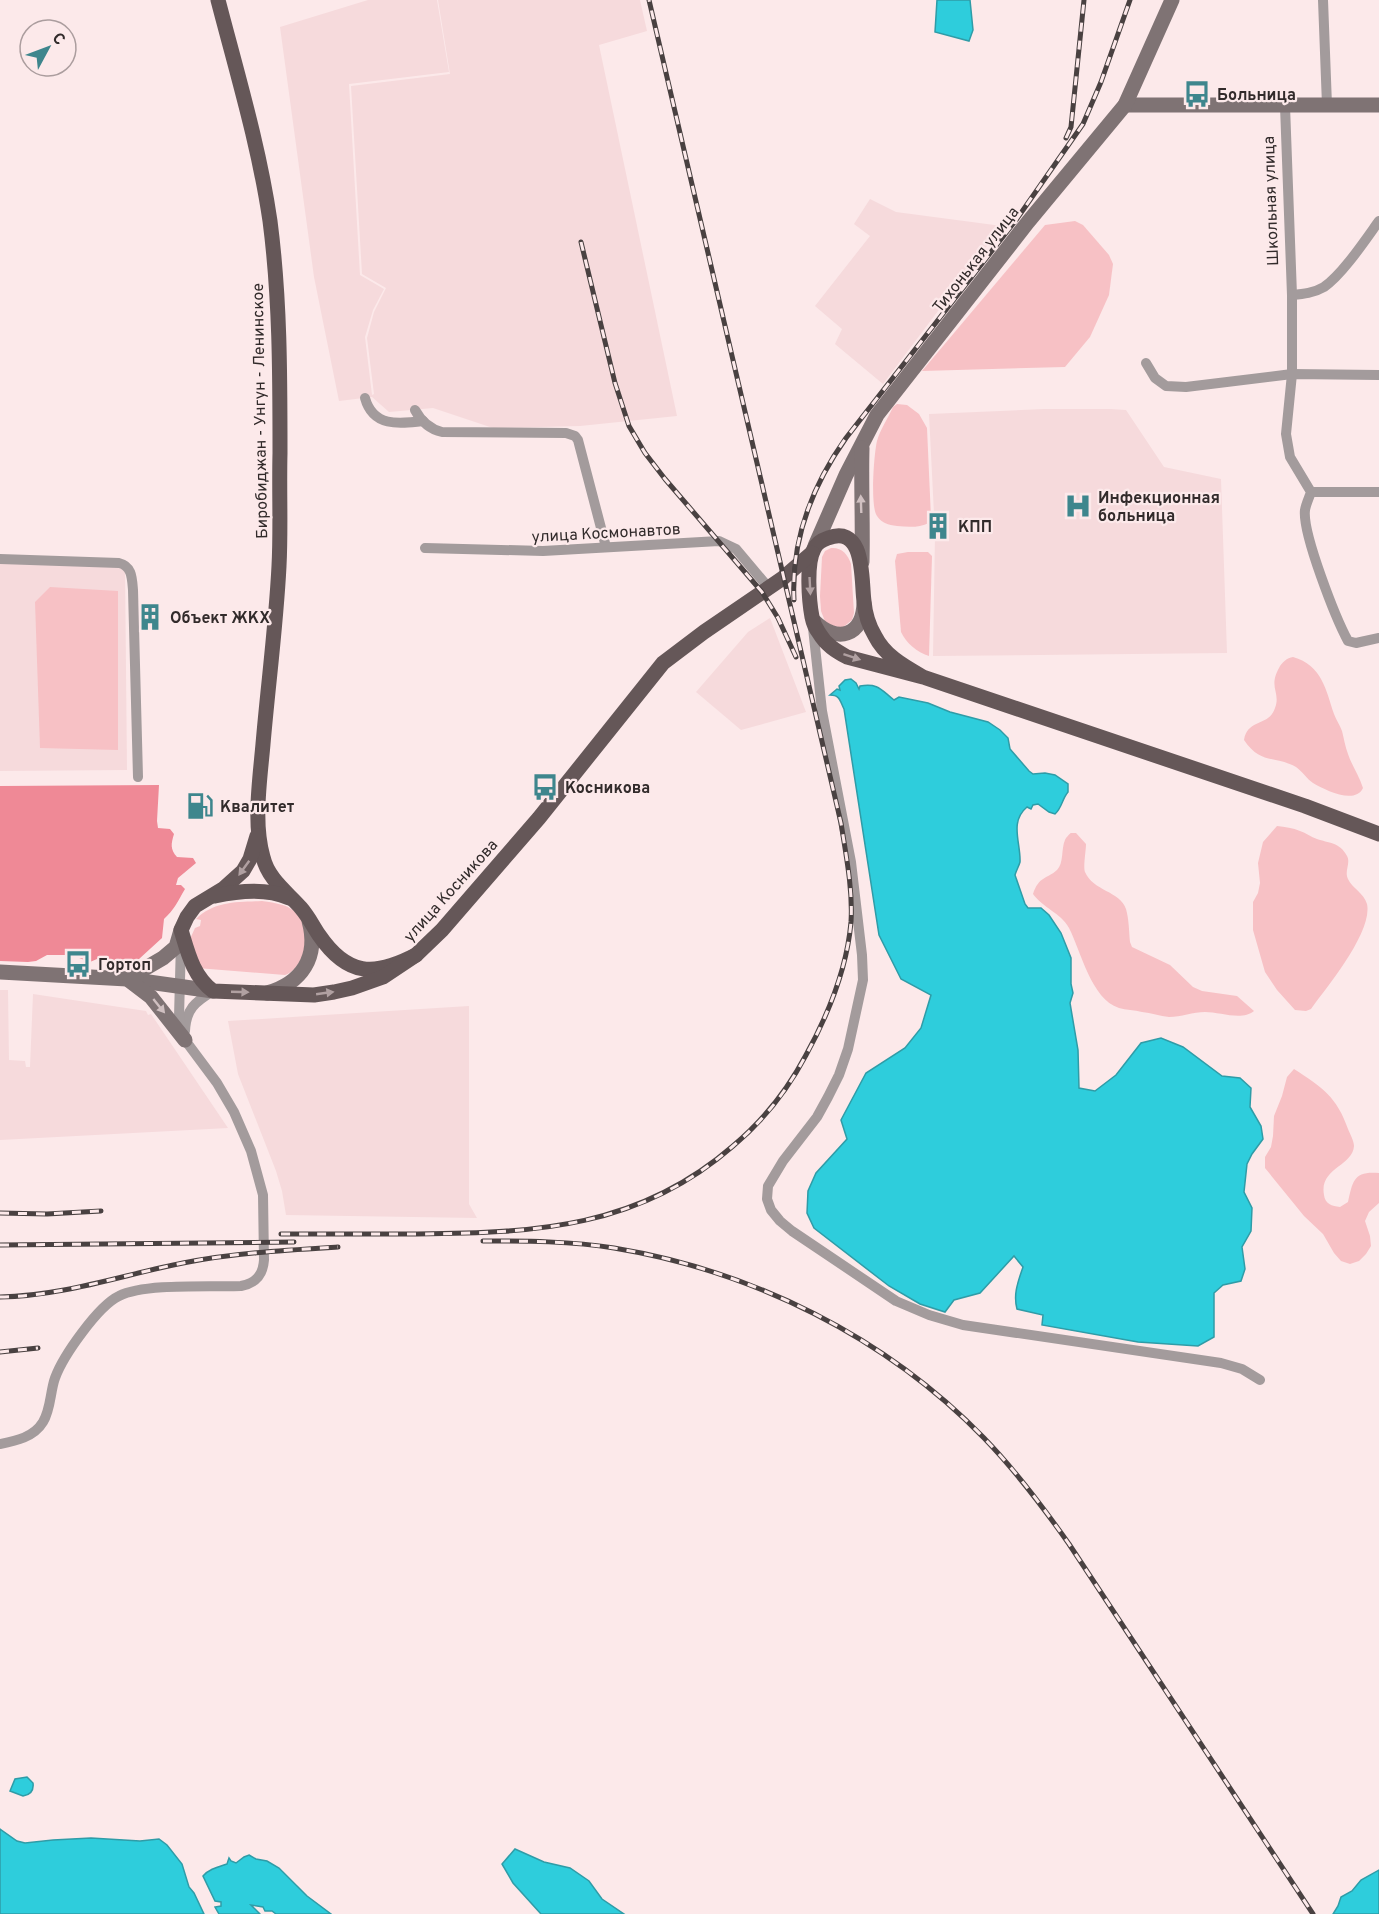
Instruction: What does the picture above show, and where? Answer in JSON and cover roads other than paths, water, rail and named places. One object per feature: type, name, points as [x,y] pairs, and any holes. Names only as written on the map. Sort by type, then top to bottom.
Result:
[{"type":"main road","name":"Биробиджан - Унгун - Ленинское","points":[[218,0],[256,144],[270,220],[278,290],[279,566],[260,775],[259,827]]},
{"type":"main road","points":[[923,677],[895,660],[881,647],[872,632],[864,603],[862,562],[854,545],[848,539],[830,537],[813,549],[809,570],[812,619],[824,640],[847,657],[923,677],[1305,806],[1379,834]]},
{"type":"main road","name":"улица Косникова","points":[[213,991],[314,995],[352,988],[384,977],[416,955],[442,930],[539,818],[663,663],[789,573],[813,549]]},
{"type":"main road","points":[[213,991],[201,981],[196,973],[181,930],[195,906],[232,881],[247,865],[259,827]]},
{"type":"main road","points":[[259,827],[264,863],[273,878],[309,918],[319,935],[335,954],[362,969],[378,970],[416,955]]},
{"type":"main road","points":[[211,896],[237,892],[270,892],[286,896],[294,901]]},
{"type":"street","name":"Тихонькая улица","points":[[813,549],[862,441],[877,415],[913,366],[1028,222],[1125,105],[1172,0]]},
{"type":"street","points":[[1323,0],[1327,105]]},
{"type":"street","points":[[1125,105],[1379,105]]},
{"type":"street","name":"Школьная улица","points":[[1285,106],[1292,295],[1292,374],[1286,434],[1290,457],[1311,492]]},
{"type":"street","points":[[1292,295],[1307,294],[1323,288],[1336,277],[1379,221]]},
{"type":"street","points":[[1146,363],[1155,378],[1166,386],[1186,387],[1292,374],[1379,375]]},
{"type":"street","points":[[365,398],[371,411],[382,420],[399,424],[423,422]]},
{"type":"street","points":[[415,410],[423,422],[432,429],[442,432],[566,433],[575,436],[578,440],[606,547]]},
{"type":"street","points":[[862,441],[862,562]]},
{"type":"street","points":[[1379,492],[1311,492],[1305,511],[1310,544],[1340,627],[1348,641],[1356,644],[1379,638]]},
{"type":"street","name":"улица Космонавтов","points":[[425,548],[543,551],[719,541],[736,549],[768,587]]},
{"type":"street","points":[[0,559],[119,563],[129,568],[134,590],[138,777]]},
{"type":"street","points":[[812,619],[828,633],[844,634],[854,628],[860,620],[864,603]]},
{"type":"street","points":[[812,619],[822,711],[852,872],[862,955],[862,980],[854,1027],[839,1075],[817,1117],[783,1161],[768,1186],[767,1199],[771,1210],[792,1231],[896,1301],[937,1318],[963,1325],[1221,1363],[1242,1369],[1260,1380]]},
{"type":"street","points":[[267,993],[288,985],[305,966],[312,951],[313,941],[309,918]]},
{"type":"street","points":[[0,1444],[28,1436],[43,1422],[61,1365],[93,1320],[110,1301],[120,1295],[145,1288],[241,1286],[255,1282],[262,1272],[264,1260],[263,1195],[254,1159],[234,1112],[218,1083],[151,997],[127,979],[163,958],[176,947],[181,930]]},
{"type":"street","points":[[181,930],[178,1011],[185,1040]]},
{"type":"street","name":"улица Косникова","points":[[0,972],[127,979],[213,991]]},
{"type":"street","points":[[185,1040],[186,1020],[189,1012],[198,1000],[213,991]]},
{"type":"water","points":[[937,0],[970,0],[973,30],[969,41],[935,32]]},
{"type":"water","points":[[851,679],[859,689],[860,686],[876,686],[894,700],[899,697],[928,703],[950,712],[988,722],[1008,738],[1010,749],[1029,771],[1033,774],[1055,775],[1068,784],[1068,792],[1055,814],[1038,804],[1033,805],[1031,809],[1027,807],[1018,819],[1020,862],[1015,875],[1025,904],[1028,908],[1041,908],[1049,915],[1061,933],[1071,958],[1073,993],[1070,1003],[1078,1050],[1079,1088],[1095,1091],[1116,1075],[1141,1043],[1161,1038],[1183,1047],[1222,1076],[1240,1078],[1251,1088],[1250,1107],[1261,1126],[1263,1139],[1247,1164],[1244,1192],[1252,1208],[1251,1231],[1242,1247],[1245,1269],[1241,1281],[1223,1285],[1214,1293],[1214,1337],[1198,1346],[1138,1342],[1042,1325],[1043,1315],[1017,1309],[1016,1293],[1023,1267],[1014,1256],[980,1293],[954,1300],[945,1312],[920,1304],[889,1286],[814,1228],[807,1213],[808,1191],[816,1173],[847,1139],[841,1120],[866,1073],[905,1048],[921,1028],[931,995],[901,979],[879,935],[844,709],[838,697],[830,695],[837,689],[840,690],[839,686],[845,680]]},
{"type":"water","points":[[27,1777],[33,1783],[30,1794],[23,1796],[10,1791],[15,1779]]},
{"type":"water","points":[[0,1829],[17,1841],[25,1843],[91,1838],[140,1841],[159,1839],[167,1845],[182,1864],[189,1887],[204,1914],[0,1914]]},
{"type":"water","points":[[515,1849],[544,1862],[570,1868],[589,1881],[602,1899],[624,1914],[541,1914],[513,1883],[502,1864]]},
{"type":"water","points":[[249,1855],[279,1868],[307,1896],[331,1914],[276,1914],[272,1911],[265,1911],[263,1907],[251,1905],[260,1914],[219,1914],[215,1907],[221,1906],[221,1902],[215,1901],[203,1876],[227,1864],[229,1858],[236,1863]]},
{"type":"water","points":[[1379,1870],[1379,1914],[1333,1914],[1341,1897],[1352,1891],[1361,1880]]},
{"type":"railway","points":[[281,1234],[461,1233],[544,1227],[623,1210],[661,1194],[697,1173],[733,1146],[774,1104],[791,1081],[814,1040],[841,974],[851,922],[849,872],[841,823],[649,0]]},
{"type":"railway","points":[[1066,138],[1071,127],[1084,0]]},
{"type":"railway","points":[[794,600],[796,556],[800,535],[806,514],[823,475],[846,438],[1016,220],[1083,124],[1101,82],[1130,0]]},
{"type":"railway","points":[[581,242],[615,383],[629,426],[645,453],[665,479],[762,592],[778,618],[796,657]]},
{"type":"railway","points":[[0,1213],[47,1214],[101,1211]]},
{"type":"railway","points":[[483,1241],[548,1242],[614,1248],[717,1273],[814,1314],[861,1340],[904,1369],[946,1402],[1007,1463],[1059,1530],[1313,1914]]},
{"type":"railway","points":[[0,1245],[294,1242]]},
{"type":"railway","points":[[0,1297],[70,1289],[183,1263],[221,1257],[338,1247]]},
{"type":"railway","points":[[0,1352],[38,1348]]},
{"type":"place","name":"Больница","points":[[1197,94]]},
{"type":"place","name":"Инфекционная больница","points":[[1078,506]]},
{"type":"place","name":"КПП","points":[[938,526]]},
{"type":"place","name":"Объект ЖКХ","points":[[150,617]]},
{"type":"place","name":"Косникова","points":[[545,787]]},
{"type":"place","name":"Квалитет","points":[[200,806]]},
{"type":"place","name":"Гортоп","points":[[78,964]]}]
